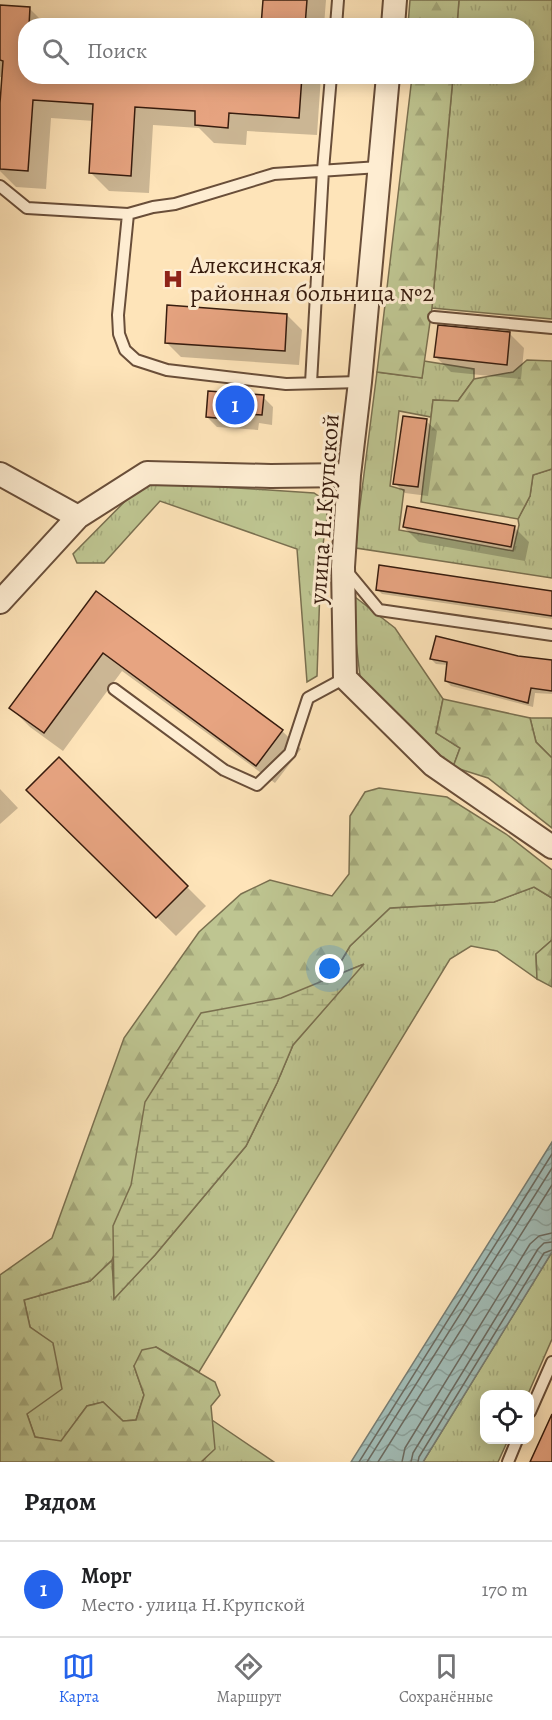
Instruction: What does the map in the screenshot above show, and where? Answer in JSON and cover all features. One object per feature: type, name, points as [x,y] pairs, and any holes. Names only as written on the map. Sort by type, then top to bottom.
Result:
[{"type":"street","points":[[394,18],[395,0]]},
{"type":"street","name":"улица Н.Крупской","points":[[345,678],[344,567],[349,475],[360,382],[387,84]]},
{"type":"street","points":[[0,602],[78,517],[147,473],[349,475]]},
{"type":"street","points":[[0,474],[78,517]]},
{"type":"street","points":[[345,678],[433,765],[552,847]]},
{"type":"lane","points":[[337,18],[338,0]]},
{"type":"lane","points":[[311,383],[330,84]]},
{"type":"lane","points":[[0,186],[27,208],[128,214],[175,204],[273,174],[380,167]]},
{"type":"lane","points":[[128,214],[118,315],[119,334],[125,350],[136,360],[168,370],[286,384],[360,382]]},
{"type":"lane","points":[[434,317],[552,328]]},
{"type":"lane","points":[[344,567],[379,610],[552,635]]},
{"type":"lane","points":[[114,689],[224,770],[257,785],[290,753],[308,698],[345,678]]},
{"type":"lane","points":[[534,1403],[552,1362]]},
{"type":"lane","points":[[508,1462],[516,1444]]},
{"type":"green space","points":[[410,0],[459,0],[458,18],[409,18]]},
{"type":"green space","points":[[459,0],[552,0],[552,319],[432,308],[452,84],[534,84],[534,18],[458,18]]},
{"type":"green space","points":[[411,84],[452,84],[432,308],[422,378],[377,372]]},
{"type":"green space","points":[[527,360],[552,361],[552,469],[533,475],[530,496],[518,519],[421,502],[433,400],[458,401],[474,379],[513,372]]},
{"type":"green space","points":[[424,361],[474,369],[474,379],[458,401],[433,400],[431,417],[399,411],[390,486],[404,490],[399,530],[513,551],[519,525],[518,519],[530,496],[533,475],[552,469],[552,578],[356,548],[377,372],[422,378]]},
{"type":"green space","points":[[144,482],[314,493],[326,501],[327,517],[321,558],[317,676],[307,682],[297,549],[160,501],[104,563],[77,563],[73,554]]},
{"type":"green space","points":[[355,597],[395,628],[443,699],[436,733],[460,748],[453,767],[420,739],[360,676],[355,633]]},
{"type":"green space","points":[[443,699],[530,718],[536,742],[552,758],[552,828],[488,778],[453,767],[460,748],[436,733]]},
{"type":"green space","points":[[530,718],[552,718],[552,758],[536,742]]},
{"type":"green space","points":[[379,788],[447,797],[506,834],[552,870],[552,898],[534,887],[494,902],[390,908],[350,946],[327,985],[304,1003],[201,1020],[175,1054],[174,1099],[112,1260],[90,1281],[24,1300],[30,1327],[53,1343],[62,1389],[27,1414],[35,1437],[61,1441],[87,1406],[103,1402],[123,1421],[136,1420],[144,1395],[134,1366],[142,1350],[156,1347],[215,1382],[220,1395],[211,1406],[215,1449],[201,1462],[0,1462],[0,1275],[52,1238],[124,1038],[199,932],[241,894],[270,880],[332,896],[349,874],[350,816],[365,792]]},
{"type":"green space","points":[[534,887],[552,898],[552,940],[536,954],[537,979],[497,951],[471,946],[450,959],[199,1372],[156,1347],[134,1366],[144,1395],[136,1420],[123,1421],[103,1402],[87,1406],[61,1442],[35,1437],[27,1414],[53,1344],[30,1327],[24,1300],[90,1281],[112,1260],[114,1298],[155,1255],[246,1146],[293,1045],[362,965],[332,977],[350,946],[390,908],[494,902]]},
{"type":"green space","points":[[552,940],[552,987],[537,979],[536,954]]},
{"type":"green space","points":[[364,964],[293,1045],[246,1146],[155,1255],[114,1299],[113,1226],[131,1185],[145,1102],[201,1013],[281,998]]},
{"type":"green space","points":[[552,1252],[552,1339],[530,1390],[480,1390],[480,1444],[506,1444],[498,1462],[423,1462]]},
{"type":"green space","points":[[212,1420],[274,1462],[202,1462],[214,1448]]},
{"type":"water","points":[[552,1142],[552,1252],[423,1462],[351,1462]]},
{"type":"building","points":[[263,0],[307,0],[306,18],[262,18]]},
{"type":"building","points":[[0,5],[30,7],[29,18],[18,18],[18,84],[301,84],[299,118],[229,113],[228,128],[195,125],[195,111],[135,107],[131,176],[89,173],[93,104],[33,100],[28,171],[0,169],[0,103],[3,61],[0,60]]},
{"type":"building","points":[[167,305],[287,314],[285,351],[165,343]]},
{"type":"building","points":[[438,325],[510,332],[507,365],[434,357]]},
{"type":"building","points":[[208,391],[264,395],[262,415],[249,414],[248,421],[206,417]]},
{"type":"building","points":[[403,416],[427,419],[418,487],[393,484]]},
{"type":"building","points":[[407,506],[515,526],[511,547],[403,527]]},
{"type":"building","points":[[379,565],[552,591],[552,616],[376,590]]},
{"type":"building","points":[[96,591],[283,730],[256,766],[103,653],[44,733],[9,708]]},
{"type":"building","points":[[436,636],[518,656],[552,660],[552,691],[531,688],[528,703],[445,681],[447,662],[430,659]]},
{"type":"building","points":[[59,757],[188,886],[156,918],[26,790]]},
{"type":"building","points":[[552,1414],[552,1462],[530,1462]]},
{"type":"place","name":"Алексинская районная больница №2","points":[[173,279]]},
{"type":"place","name":"Морг","points":[[235,405]]}]
